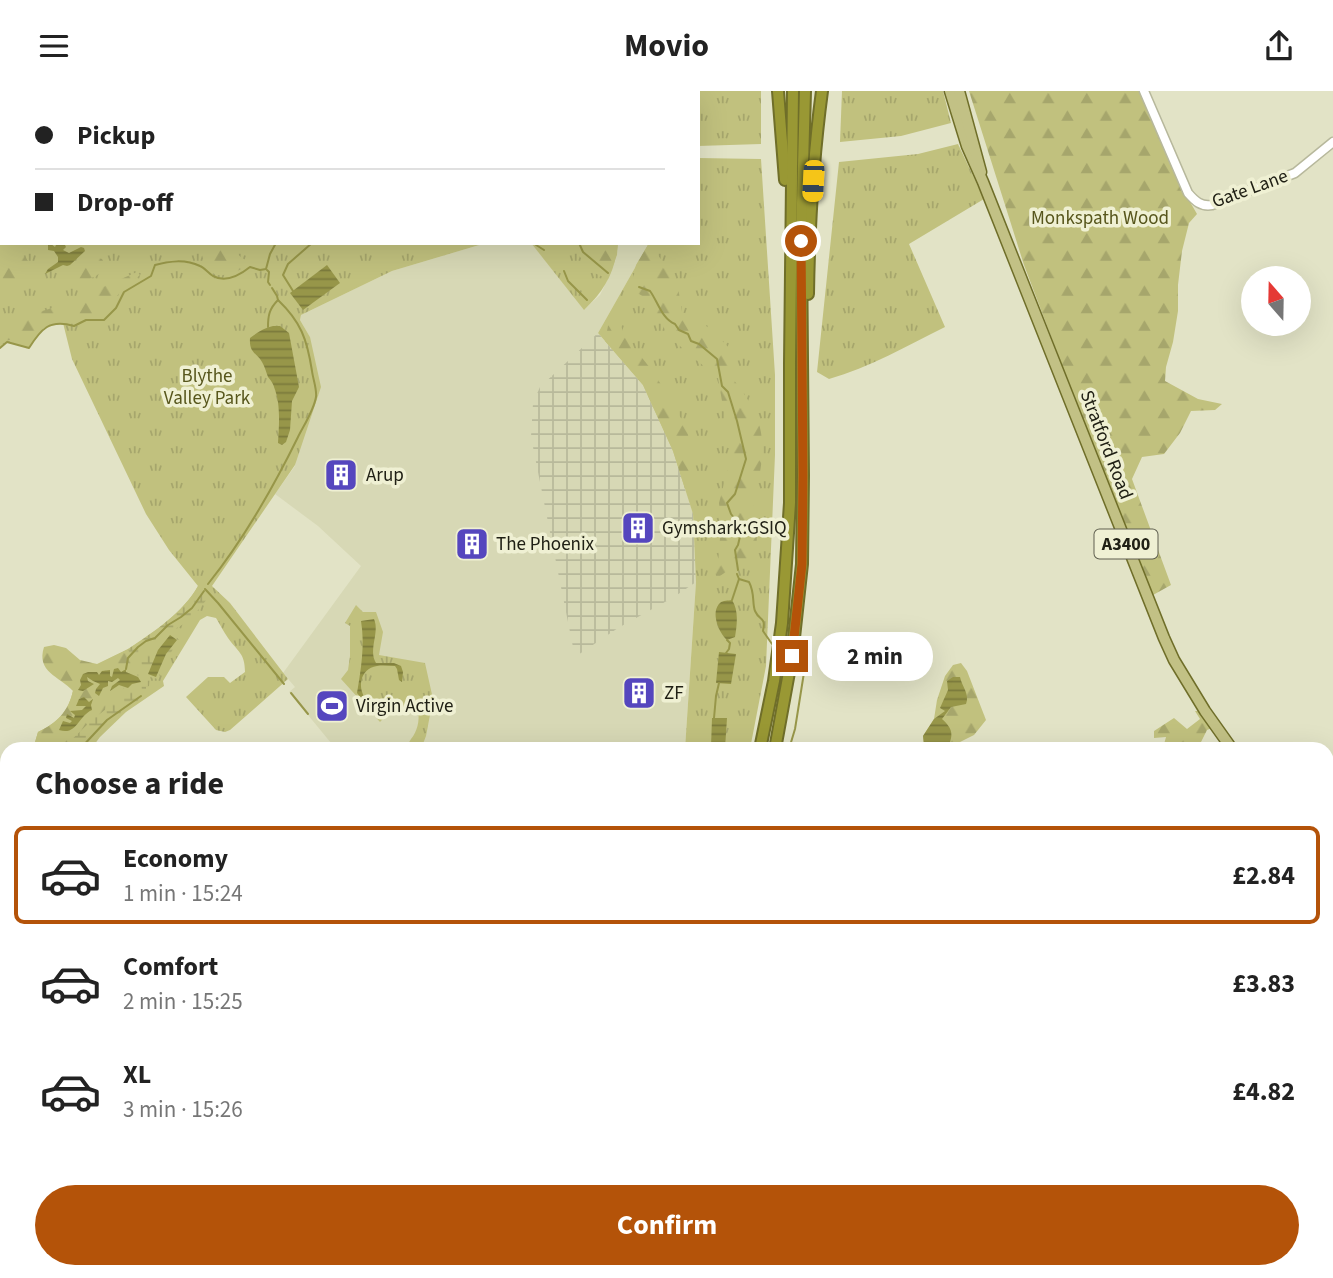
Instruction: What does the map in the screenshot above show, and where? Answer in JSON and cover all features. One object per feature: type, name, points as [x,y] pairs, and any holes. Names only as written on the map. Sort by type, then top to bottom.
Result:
[{"type":"highway","points":[[778,91],[785,184],[791,200]]},
{"type":"highway","points":[[761,742],[780,634],[790,503],[793,91]]},
{"type":"highway","points":[[776,742],[792,656],[802,564],[801,241],[805,91]]},
{"type":"highway","points":[[802,401],[808,328],[814,157],[822,91]]},
{"type":"main road","name":"Stratford Road","points":[[950,91],[967,146],[1164,638],[1205,712],[1227,742]]},
{"type":"main road","name":"Stratford Road","points":[[959,91],[983,183]]},
{"type":"street","name":"Gate Lane","points":[[1144,91],[1188,193],[1194,200],[1206,206],[1295,173],[1333,142]]},
{"type":"shaded area","points":[[48,245],[65,245],[63,250],[69,253],[81,247],[85,251],[70,265],[63,265],[45,274],[58,262],[54,251],[48,250]]},
{"type":"shaded area","points":[[479,245],[533,245],[585,309],[600,295],[617,255],[618,245],[648,245],[598,333],[673,451],[693,514],[696,582],[685,742],[330,742],[289,692],[295,687],[283,673],[361,566],[318,526],[275,494],[295,466],[310,337],[300,320],[301,315],[392,271]]},
{"type":"shaded area","points":[[327,265],[340,283],[303,310],[290,293]]},
{"type":"shaded area","points":[[273,326],[280,326],[289,333],[299,387],[292,401],[290,430],[286,442],[282,445],[278,443],[278,400],[263,364],[250,343],[250,338]]},
{"type":"shaded area","points":[[598,333],[643,385],[673,451],[693,514],[696,582],[575,657],[531,437],[533,403],[540,387]]},
{"type":"shaded area","points":[[732,600],[737,613],[735,637],[727,640],[719,628],[716,612],[721,602]]},
{"type":"shaded area","points":[[374,619],[376,630],[373,652],[376,663],[394,663],[401,666],[403,672],[402,682],[395,666],[377,666],[366,671],[361,685],[366,704],[357,693],[363,648],[361,621]]},
{"type":"shaded area","points":[[170,635],[177,640],[166,654],[156,677],[148,674],[158,650]]},
{"type":"shaded area","points":[[719,652],[736,654],[731,684],[716,683]]},
{"type":"shaded area","points":[[118,668],[121,672],[126,669],[126,672],[138,677],[141,682],[128,688],[119,685],[110,691],[120,680],[118,678],[112,682],[108,681],[108,686],[103,688],[99,696],[95,693],[100,684],[87,677],[88,681],[94,684],[83,691],[78,690],[83,674],[97,672],[99,675],[102,671],[110,670],[112,677],[114,669]]},
{"type":"shaded area","points":[[960,677],[966,694],[966,704],[951,707],[942,719],[951,733],[950,742],[924,742],[923,736],[934,719],[945,711],[940,708],[948,690],[947,681]]},
{"type":"shaded area","points":[[84,697],[89,702],[93,699],[92,710],[74,728],[59,730],[63,721],[72,721],[66,718],[67,714],[74,718],[75,715],[70,711],[82,710],[86,706],[76,706],[79,699]]},
{"type":"shaded area","points":[[712,718],[727,718],[725,742],[711,742]]},
{"type":"green space","points":[[700,91],[761,91],[761,144],[700,146]]},
{"type":"green space","points":[[842,91],[943,91],[951,123],[901,136],[840,142]]},
{"type":"green space","name":"Monkspath Wood","points":[[969,91],[1140,91],[1182,188],[1197,214],[1189,223],[1182,251],[1178,311],[1165,381],[1198,399],[1222,404],[1215,410],[1191,411],[1180,433],[1164,454],[1142,457],[1132,479],[1171,585],[1153,595],[1109,489],[1024,265]]},
{"type":"green space","points":[[958,144],[984,199],[909,244],[945,327],[874,362],[829,379],[817,372],[839,162],[918,154]]},
{"type":"green space","points":[[700,158],[761,159],[775,375],[775,455],[766,666],[751,742],[685,742],[696,582],[693,514],[673,451],[643,385],[598,333],[648,245],[700,245]]},
{"type":"green space","name":"Blythe Valley Park","points":[[0,245],[479,245],[392,271],[301,315],[300,320],[310,337],[321,387],[295,465],[212,586],[230,603],[288,679],[225,732],[216,730],[186,697],[208,677],[224,677],[230,683],[245,672],[240,653],[216,618],[207,616],[200,620],[163,681],[164,686],[126,712],[96,742],[35,742],[38,732],[63,714],[81,677],[158,629],[185,604],[198,586],[169,550],[146,514],[72,359],[63,323],[44,328],[29,348],[7,342],[0,348]]},
{"type":"green space","points":[[218,245],[237,245],[238,254],[255,262],[232,273],[217,275],[211,272],[202,255]]},
{"type":"green space","points":[[533,245],[618,245],[608,280],[584,310]]},
{"type":"green space","points":[[571,245],[618,245],[608,279],[592,272]]},
{"type":"green space","points":[[648,245],[650,245],[677,281],[682,312],[702,323],[731,350],[728,373],[746,396],[761,430],[762,456],[753,498],[756,550],[749,563],[729,570],[717,578],[714,571],[718,564],[721,525],[719,503],[730,447],[718,378],[668,336],[644,297],[631,289],[636,265]]},
{"type":"green space","points":[[23,255],[28,261],[29,273],[23,280],[0,290],[0,272]]},
{"type":"green space","points":[[99,258],[106,267],[98,275],[79,282],[60,284],[60,277],[67,272]]},
{"type":"green space","points":[[137,272],[140,275],[121,291],[101,316],[84,317],[75,321],[57,318],[44,323],[28,341],[14,339],[0,342],[0,329]]},
{"type":"green space","points":[[613,321],[620,322],[624,335],[654,373],[688,430],[691,489],[685,489],[673,451],[643,385],[605,341],[608,326]]},
{"type":"green space","points":[[198,586],[208,598],[189,621],[173,630],[179,640],[158,679],[150,677],[149,686],[143,696],[111,722],[94,742],[69,742],[105,710],[106,701],[132,684],[140,682],[128,649],[157,629],[192,596]]},
{"type":"green space","points":[[356,605],[363,612],[376,612],[383,632],[379,655],[425,663],[433,699],[424,742],[409,742],[419,719],[418,712],[397,708],[380,722],[341,679],[348,670],[350,656],[350,626],[345,623]]},
{"type":"green space","points":[[54,645],[66,648],[80,660],[97,664],[128,649],[141,682],[118,692],[105,710],[70,742],[35,742],[38,732],[61,716],[73,691],[46,668],[42,655],[44,647]]},
{"type":"green space","points":[[961,663],[967,671],[986,720],[974,735],[960,742],[924,742],[923,736],[934,719],[945,676],[953,665]]},
{"type":"green space","points":[[1195,711],[1201,711],[1212,728],[1207,730],[1201,742],[1165,742],[1166,737],[1154,738],[1154,731],[1174,718],[1187,729],[1200,719]]},
{"type":"waterway","points":[[0,348],[7,342],[29,348],[42,331],[52,325],[74,326],[86,320],[104,320],[116,308],[124,292],[151,276],[155,265],[189,262],[223,279],[250,267],[266,269],[275,245]]},
{"type":"waterway","points":[[293,291],[283,275],[288,264],[310,245]]},
{"type":"waterway","points":[[536,245],[544,250]]},
{"type":"waterway","points":[[580,245],[583,252],[608,273]]},
{"type":"waterway","points":[[267,270],[270,285]]},
{"type":"waterway","points":[[564,271],[568,281],[587,300]]},
{"type":"waterway","points":[[639,287],[650,291],[667,318],[679,330],[688,334],[691,341],[717,359],[722,386],[728,392],[746,459],[735,494],[727,503],[731,514],[742,528],[735,550],[738,570]]},
{"type":"waterway","points":[[268,327],[270,313],[278,300],[272,288]]},
{"type":"waterway","points":[[208,584],[257,513],[315,402],[315,387],[305,340],[298,324],[278,300]]},
{"type":"waterway","points":[[737,574],[739,579],[749,582],[755,611],[763,621],[763,631],[772,644]]},
{"type":"waterway","points":[[732,600],[739,579]]},
{"type":"waterway","points":[[205,589],[284,684]]},
{"type":"waterway","points":[[126,669],[128,658],[138,647],[155,638],[192,608],[204,591]]},
{"type":"waterway","points":[[726,653],[730,643],[727,640]]},
{"type":"waterway","points":[[791,742],[806,660],[807,652],[804,649]]},
{"type":"waterway","points":[[714,718],[719,683]]},
{"type":"waterway","points":[[291,693],[308,714]]},
{"type":"waterway","points":[[87,742],[107,720],[141,696]]},
{"type":"place","name":"Arup","points":[[341,475]]},
{"type":"place","name":"Gymshark:GSIQ","points":[[638,528]]},
{"type":"place","name":"The Phoenix","points":[[472,544]]},
{"type":"place","name":"ZF","points":[[639,693]]},
{"type":"place","name":"Virgin Active","points":[[332,706]]},
{"type":"route","points":[[792,656],[802,564],[801,241]]}]
